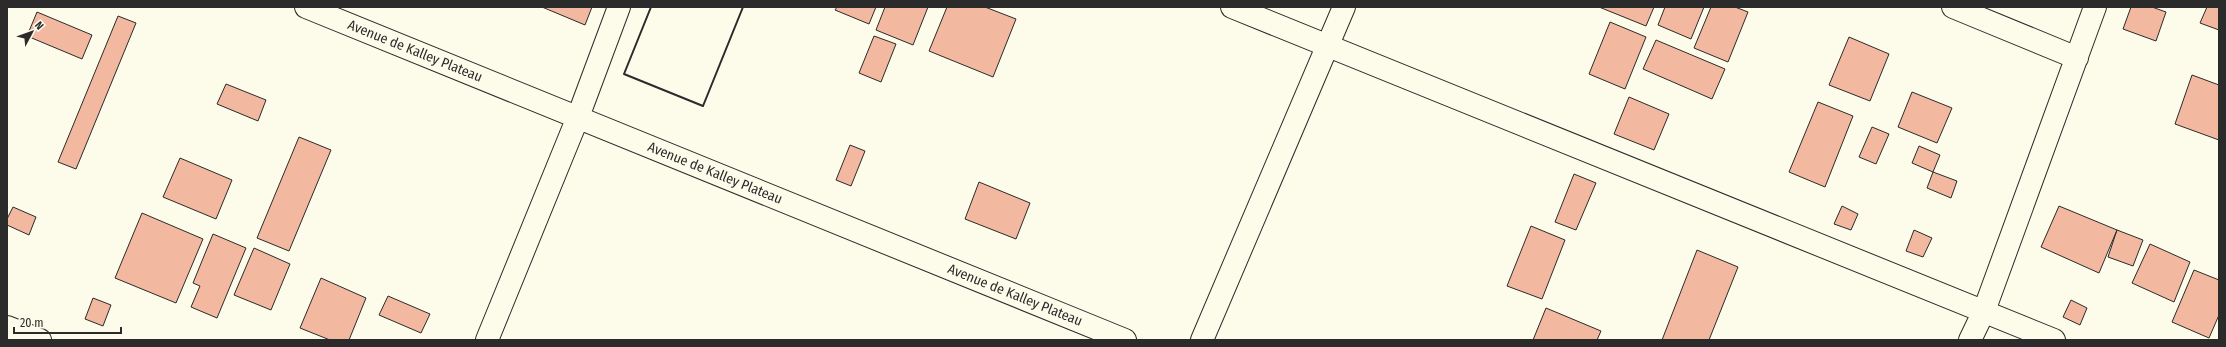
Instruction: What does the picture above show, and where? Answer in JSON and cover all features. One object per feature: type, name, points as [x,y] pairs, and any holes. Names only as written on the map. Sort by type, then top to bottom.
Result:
[{"type":"street","name":"Avenue de Kalley Plateau","points":[[306,7],[1125,340]]},
{"type":"street","points":[[487,340],[578,117],[619,7]]},
{"type":"street","points":[[1232,7],[2054,340]]},
{"type":"street","points":[[1202,340],[1344,7]]},
{"type":"street","points":[[1953,7],[2077,58]]},
{"type":"street","points":[[1970,340],[1984,311],[2095,7]]},
{"type":"street","points":[[7,327],[40,340]]},
{"type":"building","points":[[542,7],[592,7],[585,25]]},
{"type":"building","points":[[837,7],[876,7],[869,24],[835,10]]},
{"type":"building","points":[[885,7],[928,7],[913,45],[876,30]]},
{"type":"building","points":[[947,7],[985,7],[1016,19],[993,77],[929,51]]},
{"type":"building","points":[[1599,7],[1654,7],[1646,26]]},
{"type":"building","points":[[1665,7],[1704,7],[1691,39],[1658,25]]},
{"type":"building","points":[[1711,7],[1735,7],[1748,12],[1728,62],[1694,48]]},
{"type":"building","points":[[2131,7],[2152,7],[2166,12],[2156,41],[2123,29]]},
{"type":"building","points":[[2207,7],[2219,7],[2219,30],[2200,23]]},
{"type":"building","points":[[37,12],[92,35],[82,59],[27,36]]},
{"type":"building","points":[[118,16],[136,23],[76,169],[58,162]]},
{"type":"building","points":[[1610,22],[1646,37],[1625,89],[1589,74]]},
{"type":"building","points":[[874,36],[896,44],[881,82],[859,73]]},
{"type":"building","points":[[1849,37],[1889,54],[1870,101],[1829,85]]},
{"type":"building","points":[[1656,40],[1725,69],[1712,99],[1643,69]]},
{"type":"building","points":[[2192,75],[2219,85],[2219,140],[2175,124]]},
{"type":"building","points":[[226,84],[266,100],[258,121],[217,104]]},
{"type":"building","points":[[1912,92],[1952,108],[1937,143],[1898,127]]},
{"type":"building","points":[[1629,97],[1669,114],[1654,150],[1614,134]]},
{"type":"building","points":[[1818,102],[1853,116],[1825,187],[1789,172]]},
{"type":"building","points":[[1872,127],[1889,134],[1876,164],[1859,157]]},
{"type":"building","points":[[299,137],[331,150],[289,251],[257,238]]},
{"type":"building","points":[[850,145],[865,151],[851,186],[836,180]]},
{"type":"building","points":[[1919,146],[1940,155],[1933,172],[1912,163]]},
{"type":"building","points":[[180,158],[232,180],[216,219],[163,197]]},
{"type":"building","points":[[1933,172],[1957,181],[1951,198],[1927,188]]},
{"type":"building","points":[[1574,174],[1596,183],[1576,230],[1555,222]]},
{"type":"building","points":[[979,182],[1030,203],[1016,239],[965,219]]},
{"type":"building","points":[[1842,206],[1858,214],[1851,230],[1834,224]]},
{"type":"building","points":[[2059,206],[2117,230],[2099,273],[2041,247]]},
{"type":"building","points":[[13,207],[36,217],[29,235],[7,225],[7,219]]},
{"type":"building","points":[[142,213],[203,239],[176,303],[115,278]]},
{"type":"building","points":[[1531,226],[1565,240],[1542,299],[1507,286]]},
{"type":"building","points":[[1914,230],[1932,238],[1923,257],[1906,251]]},
{"type":"building","points":[[2117,230],[2143,240],[2133,266],[2108,257]]},
{"type":"building","points":[[213,234],[246,248],[217,318],[191,307],[200,286],[193,283]]},
{"type":"building","points":[[2150,244],[2190,262],[2174,302],[2132,283]]},
{"type":"building","points":[[254,248],[290,264],[271,310],[234,295]]},
{"type":"building","points":[[1697,250],[1738,267],[1709,340],[1662,340]]},
{"type":"building","points":[[2194,270],[2219,280],[2219,315],[2209,338],[2172,322]]},
{"type":"building","points":[[321,278],[366,298],[349,340],[330,340],[300,328]]},
{"type":"building","points":[[388,296],[430,314],[421,333],[379,315]]},
{"type":"building","points":[[93,298],[111,305],[103,326],[85,319]]},
{"type":"building","points":[[2071,300],[2087,308],[2080,325],[2063,317]]},
{"type":"building","points":[[1546,308],[1601,331],[1597,340],[1533,340]]},
{"type":"wall","points":[[651,7],[624,74],[703,106],[743,7]]}]
